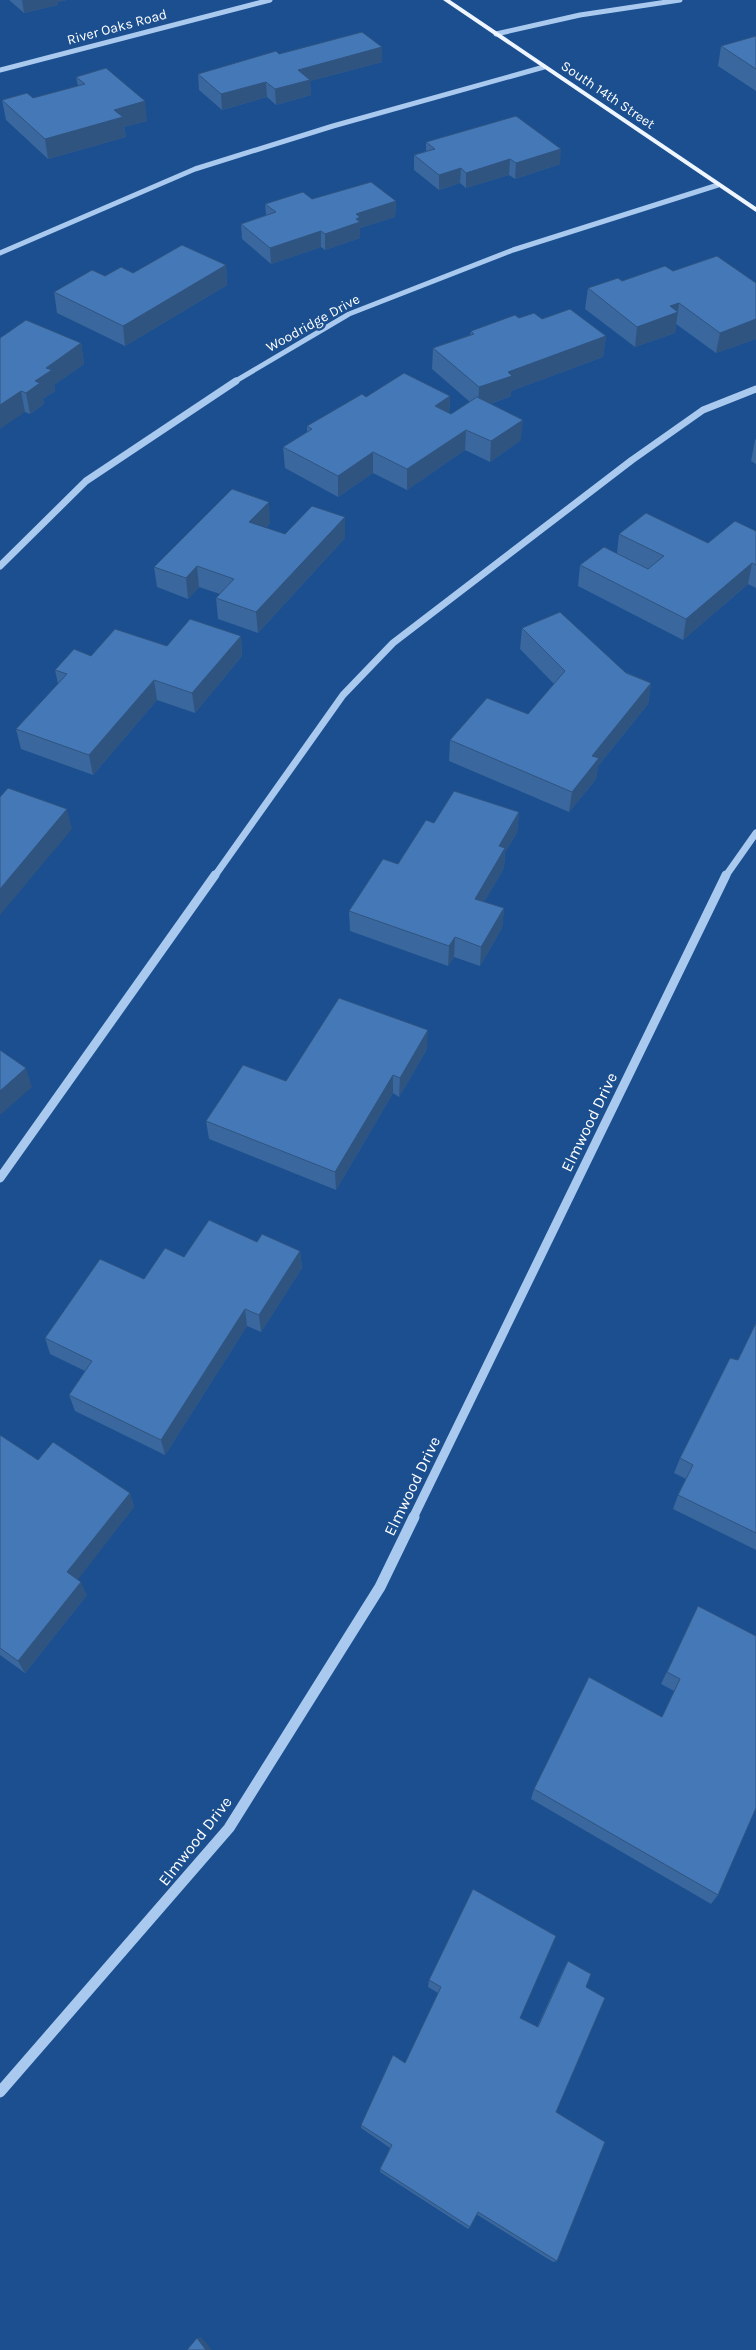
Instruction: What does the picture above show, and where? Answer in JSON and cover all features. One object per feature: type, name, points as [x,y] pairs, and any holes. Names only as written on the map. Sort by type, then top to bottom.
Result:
[{"type":"main road","name":"South 14th Street","points":[[446,0],[756,210]]},
{"type":"street","name":"River Oaks Road","points":[[0,70],[270,0]]},
{"type":"street","points":[[496,34],[580,15],[680,0]]},
{"type":"street","name":"Woodridge Drive","points":[[0,566],[86,481],[210,397],[349,314],[513,250],[718,185]]},
{"type":"street","points":[[0,1178],[343,695],[386,650],[703,410],[756,389]]},
{"type":"street","name":"Elmwood Drive","points":[[0,2092],[229,1828],[380,1587],[726,875],[756,833]]},
{"type":"lane","points":[[0,253],[195,169],[333,126],[544,67]]},
{"type":"building","points":[[362,32],[382,47],[298,70],[310,80],[275,89],[266,82],[221,94],[198,74],[276,51],[279,54]]},
{"type":"building","points":[[756,36],[756,69],[721,46]]},
{"type":"building","points":[[106,68],[145,101],[114,110],[123,117],[45,139],[2,100],[27,93],[33,98],[85,84],[76,77]]},
{"type":"building","points":[[516,116],[561,149],[516,163],[510,159],[466,173],[461,168],[439,175],[414,155],[435,149],[426,142]]},
{"type":"building","points":[[371,182],[396,201],[356,214],[360,217],[356,219],[360,222],[325,234],[321,231],[270,248],[241,224],[276,212],[265,204],[303,192],[312,199]]},
{"type":"building","points":[[182,245],[226,265],[123,326],[54,292],[92,270],[105,276],[121,267],[133,273]]},
{"type":"building","points":[[717,256],[756,283],[756,319],[720,333],[679,303],[670,306],[678,312],[637,327],[588,288],[618,278],[622,281],[665,266],[673,271]]},
{"type":"building","points":[[570,309],[606,336],[508,372],[512,376],[479,387],[433,348],[474,334],[471,331],[515,315],[519,318],[534,313],[542,319]]},
{"type":"building","points":[[26,320],[81,343],[46,368],[52,370],[35,381],[40,383],[26,393],[21,391],[0,405],[0,338]]},
{"type":"building","points":[[404,373],[450,396],[435,406],[451,414],[477,397],[523,420],[491,441],[466,430],[407,469],[373,452],[338,476],[283,447],[312,429],[307,426],[362,394],[366,397]]},
{"type":"building","points":[[232,489],[269,502],[249,522],[285,534],[312,506],[345,517],[256,612],[216,598],[234,579],[197,566],[186,578],[154,567]]},
{"type":"building","points":[[646,513],[708,543],[735,521],[756,531],[756,565],[752,563],[686,619],[580,565],[604,547],[648,569],[664,556],[619,534]]},
{"type":"building","points":[[560,612],[626,673],[651,683],[592,756],[599,758],[572,792],[450,740],[487,698],[528,714],[565,671],[522,628]]},
{"type":"building","points":[[190,619],[241,636],[192,693],[154,680],[89,755],[16,729],[67,674],[55,670],[74,649],[91,656],[115,629],[167,646]]},
{"type":"building","points":[[8,788],[67,809],[0,889],[0,797]]},
{"type":"building","points":[[454,791],[519,812],[499,846],[505,848],[475,899],[504,908],[481,947],[455,937],[449,946],[349,911],[383,859],[398,864],[426,820],[434,823]]},
{"type":"building","points":[[339,998],[428,1030],[400,1078],[393,1075],[335,1172],[206,1121],[243,1065],[286,1081]]},
{"type":"building","points":[[0,1050],[26,1068],[0,1091]]},
{"type":"building","points":[[209,1220],[257,1242],[262,1234],[300,1251],[259,1315],[245,1309],[161,1440],[69,1395],[92,1361],[45,1338],[100,1259],[144,1279],[165,1248],[184,1257]]},
{"type":"building","points":[[756,1323],[756,1533],[678,1495],[693,1465],[680,1458],[730,1358],[738,1360]]},
{"type":"building","points":[[0,1435],[38,1460],[53,1442],[130,1493],[67,1572],[81,1582],[18,1661],[0,1648]]},
{"type":"building","points":[[698,1606],[756,1636],[756,1808],[718,1895],[534,1789],[589,1677],[662,1717],[680,1679],[667,1672]]},
{"type":"building","points":[[473,1889],[556,1936],[520,2018],[538,2027],[568,1961],[591,1974],[586,1987],[605,1998],[556,2112],[605,2142],[557,2261],[478,2212],[470,2227],[380,2169],[392,2145],[361,2125],[393,2055],[405,2063],[441,1987],[429,1980]]},
{"type":"building","points":[[197,2338],[206,2350],[187,2350]]}]
